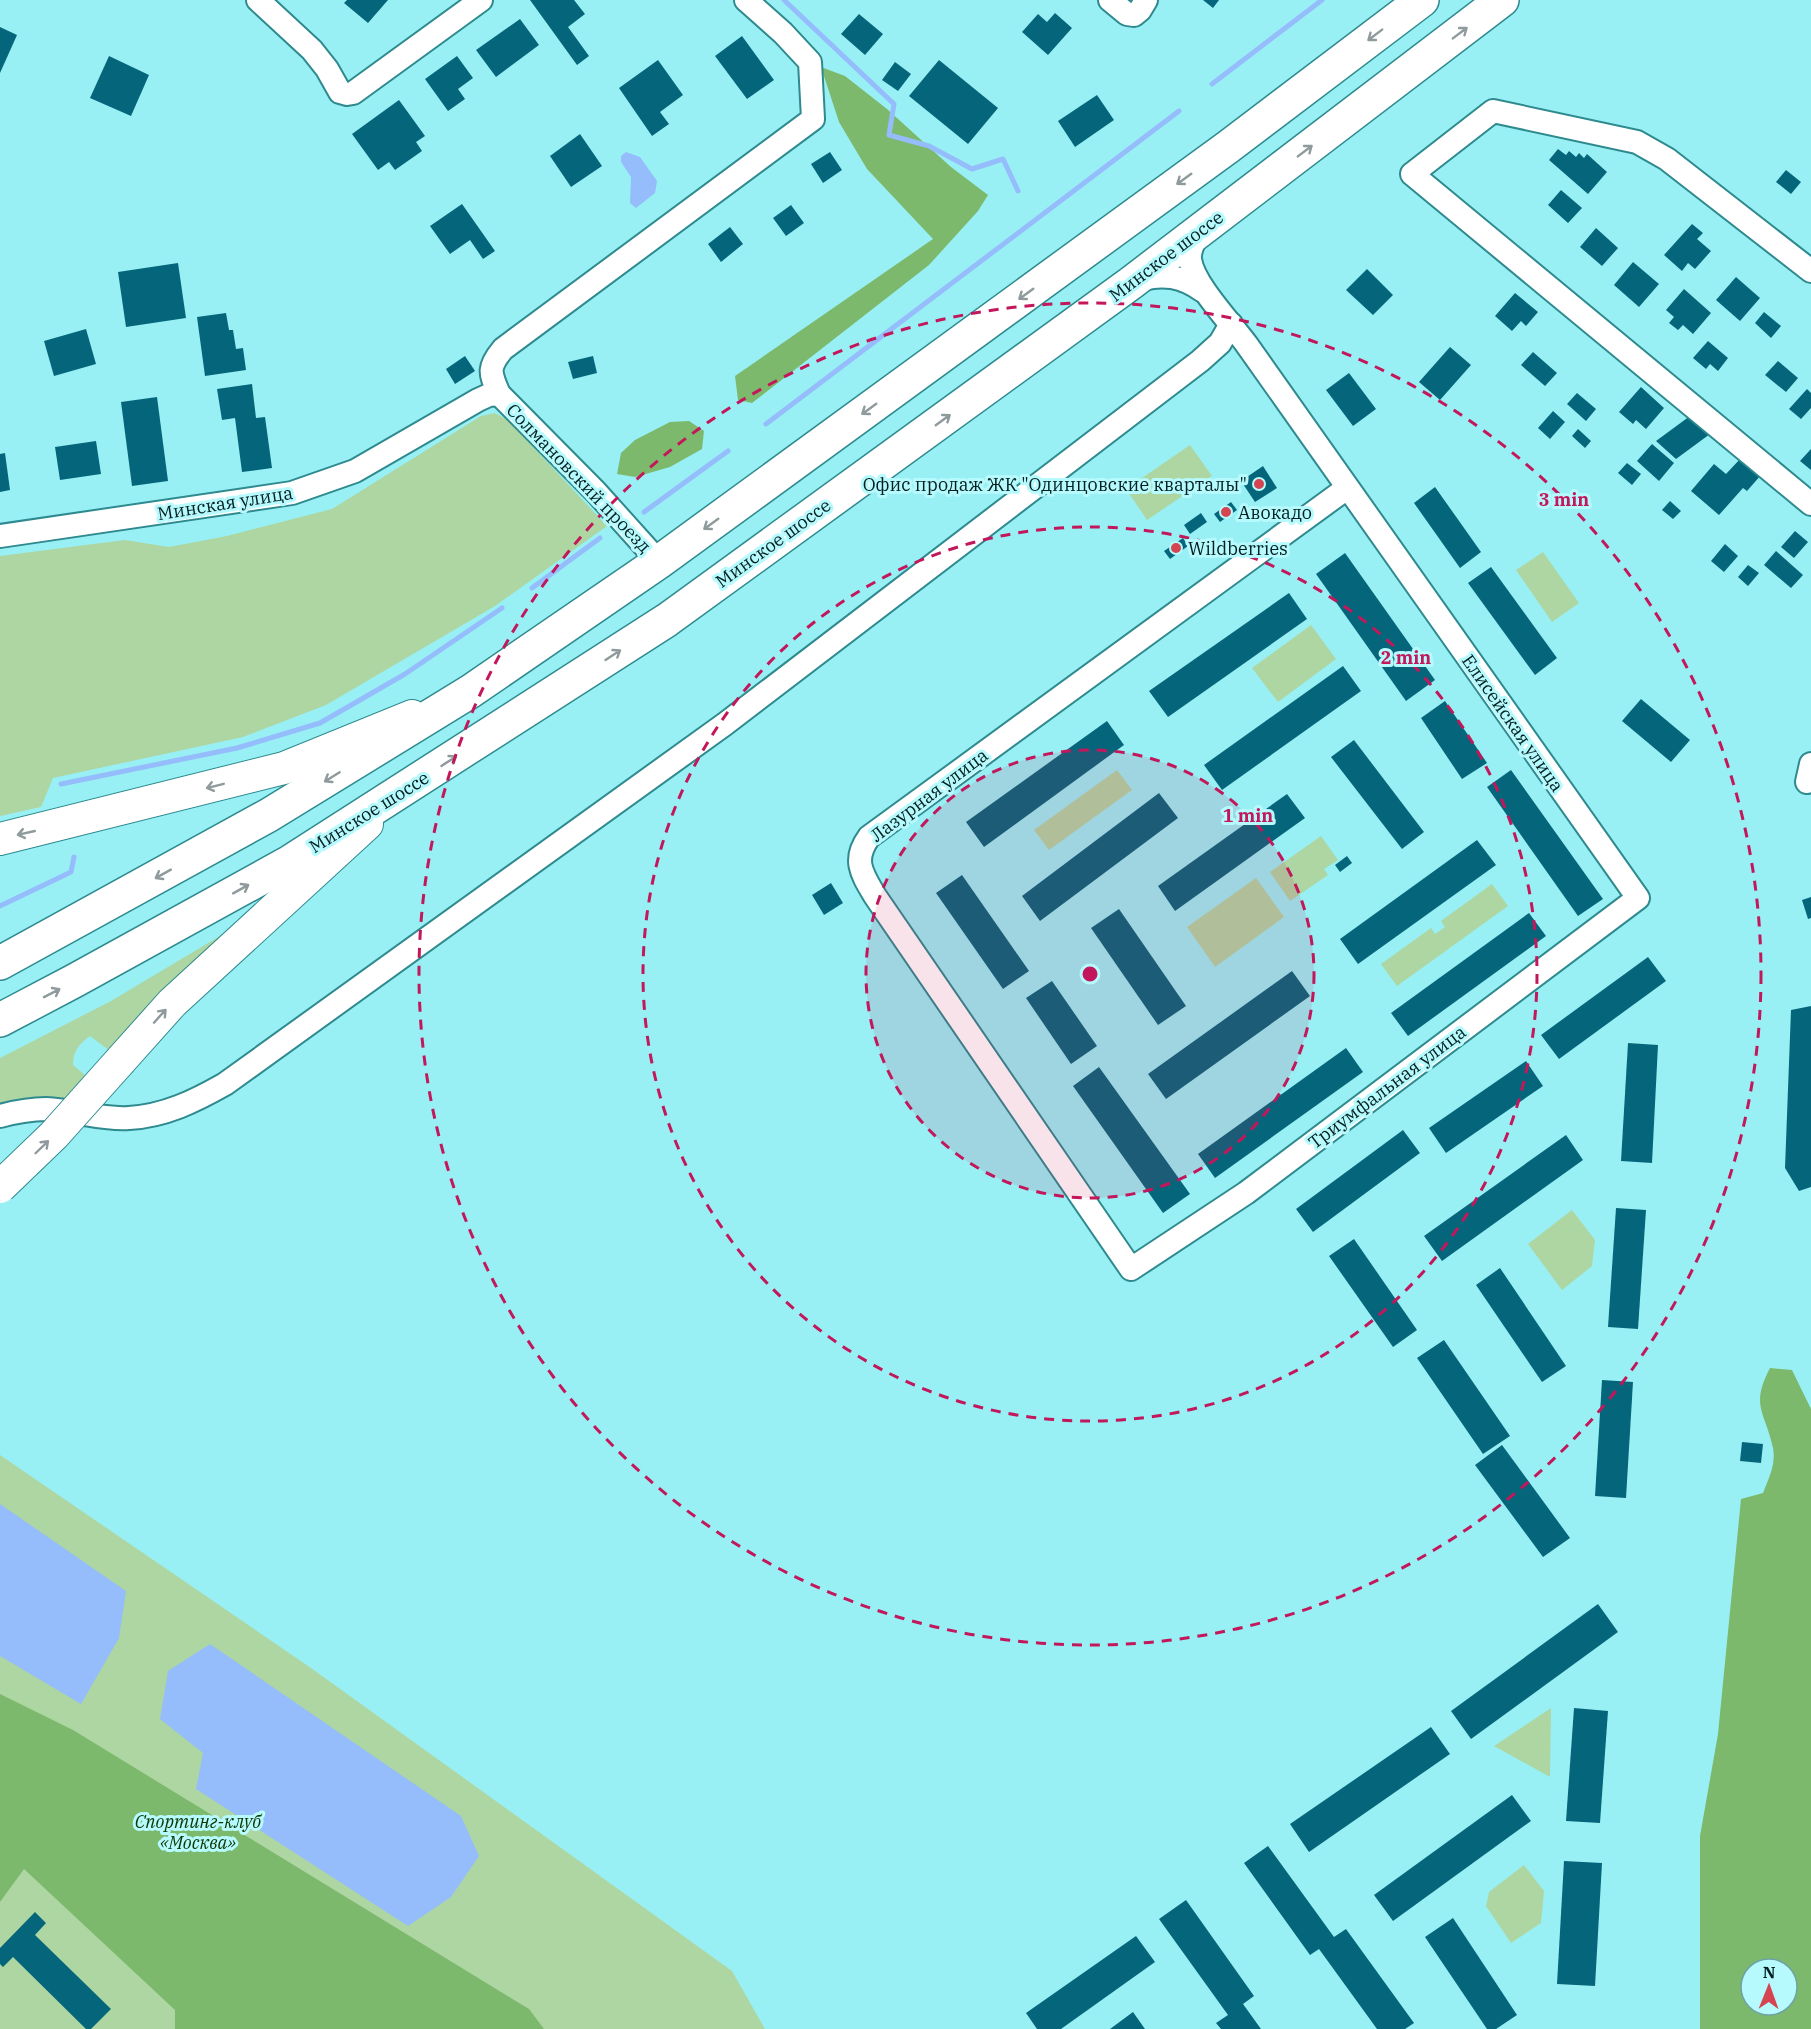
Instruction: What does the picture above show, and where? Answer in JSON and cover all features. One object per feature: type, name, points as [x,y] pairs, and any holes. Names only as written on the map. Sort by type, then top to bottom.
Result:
[{"type":"highway","points":[[0,963],[269,815],[471,691],[659,562],[1228,147],[1422,0]]},
{"type":"highway","name":"Минское шоссе","points":[[0,1020],[85,976],[290,862],[667,620],[1131,283],[1502,0]]},
{"type":"street","points":[[258,0],[312,50],[327,69],[340,92],[353,93],[481,0]]},
{"type":"street","points":[[499,394],[492,377],[492,362],[503,349],[813,119],[810,62],[783,33],[746,0]]},
{"type":"street","points":[[1110,0],[1127,14],[1134,15],[1143,5]]},
{"type":"street","points":[[1811,271],[1667,159],[1637,142],[1493,111],[1412,174],[1811,504]]},
{"type":"street","points":[[1199,232],[1191,248],[1190,258],[1193,271],[1206,293]]},
{"type":"street","points":[[1131,283],[1164,275],[1179,277],[1191,282],[1206,293]]},
{"type":"street","name":"Елисейская улица","points":[[1206,293],[1232,324],[1638,898]]},
{"type":"street","points":[[0,1116],[18,1111],[46,1109],[100,1116],[138,1117],[173,1110],[225,1084],[724,724],[916,580],[1200,361],[1220,343],[1232,324]]},
{"type":"street","name":"Минская улица","points":[[0,536],[292,493],[355,471],[478,399],[499,394]]},
{"type":"street","name":"Солмановский проезд","points":[[499,394],[596,492],[659,562]]},
{"type":"street","name":"Лазурная улица","points":[[1131,1269],[875,896],[862,874],[859,853],[869,837],[1347,488]]},
{"type":"street","points":[[0,839],[284,768],[471,691]]},
{"type":"street","points":[[0,1187],[54,1135],[172,1003],[400,793]]},
{"type":"street","name":"Триумфальная улица","points":[[1131,1269],[1246,1193],[1638,898]]},
{"type":"green space","points":[[821,67],[845,76],[887,109],[951,167],[988,195],[978,211],[929,265],[752,403],[738,400],[735,376],[933,239],[867,169],[839,122]]},
{"type":"green space","points":[[495,413],[508,420],[607,526],[495,606],[326,705],[243,737],[53,778],[41,807],[0,816],[0,556],[125,540],[169,547],[227,536],[332,509],[481,416]]},
{"type":"green space","points":[[689,421],[704,431],[702,449],[670,467],[635,477],[617,474],[621,453],[635,440],[670,422]]},
{"type":"green space","points":[[1190,445],[1212,476],[1147,520],[1126,489]]},
{"type":"green space","points":[[1543,552],[1579,603],[1552,622],[1516,570]]},
{"type":"green space","points":[[1311,625],[1336,659],[1278,702],[1252,668]]},
{"type":"green space","points":[[1117,770],[1132,790],[1049,850],[1034,830]]},
{"type":"green space","points":[[1321,836],[1338,860],[1324,869],[1328,875],[1290,901],[1270,872]]},
{"type":"green space","points":[[1256,878],[1284,917],[1215,967],[1187,927]]},
{"type":"green space","points":[[1492,884],[1508,906],[1397,986],[1381,964],[1431,928],[1435,934],[1445,927],[1441,921]]},
{"type":"green space","points":[[235,927],[110,1051],[90,1036],[77,1048],[73,1065],[86,1076],[63,1103],[24,1100],[0,1103],[0,1058],[111,1001]]},
{"type":"green space","points":[[1572,1210],[1595,1240],[1592,1266],[1562,1290],[1528,1244]]},
{"type":"green space","points":[[1770,1368],[1792,1370],[1811,1409],[1811,2029],[1700,2029],[1700,1836],[1718,1734],[1741,1499],[1763,1493],[1774,1460],[1770,1435],[1761,1408],[1761,1391]]},
{"type":"green space","name":"Спортинг-клуб «Москва»","points":[[0,1455],[311,1668],[732,1971],[765,2029],[0,2029]]},
{"type":"green space","points":[[0,1694],[73,1730],[529,2009],[544,2029],[175,2029],[175,2010],[24,1869],[0,1902]]},
{"type":"green space","points":[[1551,1708],[1550,1777],[1494,1746]]},
{"type":"green space","points":[[1524,1865],[1544,1891],[1541,1923],[1511,1943],[1486,1906],[1489,1892]]},
{"type":"water","points":[[626,152],[640,157],[657,181],[655,193],[636,208],[630,203],[631,177],[621,162],[621,156]]},
{"type":"water","points":[[0,1504],[126,1591],[119,1638],[81,1704],[0,1656]]},
{"type":"water","points":[[210,1644],[461,1816],[479,1856],[451,1897],[408,1926],[196,1789],[203,1753],[160,1719],[168,1671]]},
{"type":"building","points":[[347,0],[388,0],[368,23],[344,3]]},
{"type":"building","points":[[530,0],[574,0],[585,14],[568,27],[589,56],[577,65]]},
{"type":"building","points":[[1203,0],[1219,0],[1213,8]]},
{"type":"building","points":[[1055,13],[1072,28],[1048,55],[1022,32],[1038,14],[1047,22]]},
{"type":"building","points":[[859,14],[883,34],[865,55],[841,34]]},
{"type":"building","points":[[520,19],[539,45],[496,77],[476,50]]},
{"type":"building","points":[[0,27],[17,35],[0,73]]},
{"type":"building","points":[[742,36],[774,80],[747,99],[715,56]]},
{"type":"building","points":[[109,56],[149,75],[131,116],[90,98]]},
{"type":"building","points":[[457,56],[473,78],[458,89],[465,99],[448,111],[425,79]]},
{"type":"building","points":[[658,60],[683,95],[660,112],[669,124],[652,136],[619,88]]},
{"type":"building","points":[[939,60],[998,108],[968,144],[909,96]]},
{"type":"building","points":[[895,62],[911,74],[898,91],[882,80]]},
{"type":"building","points":[[1097,95],[1114,120],[1075,147],[1058,121]]},
{"type":"building","points":[[399,100],[425,136],[416,142],[422,151],[395,170],[389,162],[378,170],[352,134]]},
{"type":"building","points":[[580,134],[602,166],[571,187],[550,156]]},
{"type":"building","points":[[1558,149],[1566,155],[1569,151],[1576,157],[1579,153],[1584,158],[1587,154],[1607,172],[1588,194],[1549,160]]},
{"type":"building","points":[[830,152],[842,170],[823,183],[811,164]]},
{"type":"building","points":[[1786,170],[1801,182],[1791,194],[1776,182]]},
{"type":"building","points":[[1561,190],[1582,208],[1568,223],[1548,205]]},
{"type":"building","points":[[462,204],[495,251],[483,259],[470,240],[450,254],[430,226]]},
{"type":"building","points":[[791,205],[804,223],[786,236],[773,218]]},
{"type":"building","points":[[1692,224],[1703,233],[1697,239],[1711,251],[1695,269],[1688,263],[1682,271],[1664,255]]},
{"type":"building","points":[[730,227],[743,244],[721,262],[708,244]]},
{"type":"building","points":[[1596,228],[1618,248],[1602,266],[1580,247]]},
{"type":"building","points":[[1633,262],[1659,284],[1639,307],[1614,285]]},
{"type":"building","points":[[178,263],[186,318],[126,327],[118,272]]},
{"type":"building","points":[[1367,269],[1393,295],[1373,315],[1346,290]]},
{"type":"building","points":[[1736,277],[1760,298],[1740,321],[1716,300]]},
{"type":"building","points":[[1684,289],[1711,313],[1693,334],[1683,325],[1678,330],[1669,323],[1674,317],[1666,310]]},
{"type":"building","points":[[1515,293],[1538,312],[1526,326],[1521,321],[1512,331],[1495,316]]},
{"type":"building","points":[[1764,312],[1781,326],[1771,338],[1755,323]]},
{"type":"building","points":[[226,313],[229,330],[233,330],[236,349],[243,348],[246,370],[205,376],[197,317]]},
{"type":"building","points":[[86,329],[96,364],[54,376],[44,341]]},
{"type":"building","points":[[1708,341],[1728,358],[1718,371],[1710,364],[1706,369],[1693,358]]},
{"type":"building","points":[[1450,347],[1471,365],[1440,400],[1419,382]]},
{"type":"building","points":[[1533,352],[1557,373],[1545,386],[1521,365]]},
{"type":"building","points":[[465,356],[475,371],[455,384],[446,369]]},
{"type":"building","points":[[593,356],[597,373],[573,379],[568,362]]},
{"type":"building","points":[[1778,361],[1798,378],[1786,392],[1765,375]]},
{"type":"building","points":[[1349,373],[1376,409],[1353,426],[1326,390]]},
{"type":"building","points":[[252,384],[256,418],[265,417],[272,468],[242,472],[235,418],[222,420],[217,389]]},
{"type":"building","points":[[1641,387],[1664,408],[1646,429],[1636,420],[1633,424],[1619,412]]},
{"type":"building","points":[[1807,389],[1811,393],[1811,408],[1801,419],[1789,409]]},
{"type":"building","points":[[1577,393],[1596,409],[1586,421],[1567,404]]},
{"type":"building","points":[[157,397],[168,481],[132,486],[121,402]]},
{"type":"building","points":[[1553,411],[1565,422],[1550,439],[1538,428]]},
{"type":"building","points":[[1690,416],[1710,434],[1676,459],[1656,441]]},
{"type":"building","points":[[1578,429],[1591,441],[1585,448],[1572,436]]},
{"type":"building","points":[[96,441],[101,474],[60,480],[55,447]]},
{"type":"building","points":[[1652,444],[1674,463],[1659,481],[1637,461]]},
{"type":"building","points":[[1811,449],[1811,470],[1800,461]]},
{"type":"building","points":[[5,453],[10,490],[0,492],[0,454]]},
{"type":"building","points":[[1741,458],[1761,475],[1747,491],[1743,488],[1719,515],[1691,491],[1714,464],[1726,474]]},
{"type":"building","points":[[1627,463],[1641,474],[1632,485],[1618,473]]},
{"type":"building","name":"Офис продаж ЖК \"Одинцовские кварталы\"","points":[[1263,466],[1277,488],[1255,502],[1241,481]]},
{"type":"building","points":[[1435,487],[1481,552],[1460,568],[1414,503]]},
{"type":"building","points":[[1670,501],[1681,511],[1673,519],[1662,510]]},
{"type":"building","points":[[1231,502],[1237,510],[1220,522],[1214,514]]},
{"type":"building","points":[[1201,513],[1207,522],[1190,534],[1184,525]]},
{"type":"building","points":[[1795,531],[1808,542],[1794,558],[1781,547]]},
{"type":"building","name":"Wildberries","points":[[1183,538],[1188,546],[1170,559],[1164,551]]},
{"type":"building","points":[[1725,544],[1738,556],[1724,572],[1711,561]]},
{"type":"building","points":[[1776,551],[1803,575],[1791,588],[1764,565]]},
{"type":"building","points":[[1345,553],[1435,680],[1406,701],[1316,574]]},
{"type":"building","points":[[1748,565],[1759,573],[1748,586],[1738,577]]},
{"type":"building","points":[[1491,567],[1557,658],[1535,675],[1468,583]]},
{"type":"building","points":[[1289,593],[1307,619],[1168,717],[1149,691]]},
{"type":"building","points":[[1343,666],[1361,691],[1222,790],[1204,765]]},
{"type":"building","points":[[1641,699],[1690,740],[1671,762],[1622,721]]},
{"type":"building","points":[[1445,701],[1487,763],[1462,779],[1421,718]]},
{"type":"building","points":[[1107,721],[1124,745],[984,847],[966,822]]},
{"type":"building","points":[[1354,740],[1424,832],[1402,849],[1331,757]]},
{"type":"building","points":[[1511,770],[1603,899],[1578,916],[1487,787]]},
{"type":"building","points":[[1159,793],[1178,818],[1040,921],[1022,896]]},
{"type":"building","points":[[1287,794],[1305,818],[1175,911],[1158,886]]},
{"type":"building","points":[[1477,840],[1496,865],[1358,964],[1340,939]]},
{"type":"building","points":[[1347,856],[1352,863],[1340,872],[1335,865]]},
{"type":"building","points":[[962,875],[1029,971],[1003,989],[936,893]]},
{"type":"building","points":[[831,883],[843,903],[824,915],[812,895]]},
{"type":"building","points":[[1811,897],[1811,918],[1808,919],[1802,900]]},
{"type":"building","points":[[1119,909],[1186,1006],[1158,1025],[1091,928]]},
{"type":"building","points":[[1529,913],[1546,936],[1408,1036],[1391,1013]]},
{"type":"building","points":[[1648,957],[1666,981],[1559,1059],[1541,1035]]},
{"type":"building","points":[[1292,971],[1310,996],[1166,1099],[1148,1074]]},
{"type":"building","points":[[1052,981],[1097,1046],[1071,1064],[1026,998]]},
{"type":"building","points":[[1811,1006],[1811,1187],[1799,1191],[1785,1168],[1791,1010]]},
{"type":"building","points":[[1628,1043],[1658,1045],[1652,1163],[1621,1161]]},
{"type":"building","points":[[1346,1048],[1363,1072],[1215,1178],[1198,1154]]},
{"type":"building","points":[[1526,1061],[1543,1086],[1446,1153],[1429,1128]]},
{"type":"building","points":[[1099,1067],[1190,1194],[1163,1213],[1073,1086]]},
{"type":"building","points":[[1403,1130],[1420,1153],[1313,1232],[1296,1209]]},
{"type":"building","points":[[1566,1135],[1583,1160],[1442,1261],[1424,1236]]},
{"type":"building","points":[[1616,1208],[1646,1210],[1638,1329],[1608,1327]]},
{"type":"building","points":[[1354,1239],[1417,1330],[1393,1347],[1329,1256]]},
{"type":"building","points":[[1500,1268],[1566,1366],[1542,1382],[1476,1285]]},
{"type":"building","points":[[1444,1340],[1510,1436],[1483,1454],[1417,1358]]},
{"type":"building","points":[[1602,1380],[1633,1382],[1626,1498],[1595,1496]]},
{"type":"building","points":[[1742,1442],[1763,1444],[1761,1463],[1740,1461]]},
{"type":"building","points":[[1502,1445],[1570,1538],[1543,1557],[1475,1465]]},
{"type":"building","points":[[1598,1604],[1618,1632],[1471,1739],[1451,1711]]},
{"type":"building","points":[[1574,1708],[1608,1711],[1600,1823],[1566,1821]]},
{"type":"building","points":[[1431,1727],[1450,1754],[1309,1852],[1290,1824]]},
{"type":"building","points":[[1512,1795],[1531,1821],[1393,1921],[1374,1895]]},
{"type":"building","points":[[1268,1846],[1334,1937],[1346,1929],[1414,2023],[1405,2029],[1377,2029],[1319,1949],[1310,1955],[1244,1863]]},
{"type":"building","points":[[1564,1861],[1602,1863],[1595,1986],[1557,1984]]},
{"type":"building","points":[[1186,1900],[1254,1996],[1243,2004],[1261,2029],[1221,2029],[1216,2023],[1228,2015],[1159,1919]]},
{"type":"building","points":[[35,1912],[46,1923],[35,1935],[111,2009],[91,2029],[86,2029],[13,1957],[3,1967],[0,1964],[0,1948]]},
{"type":"building","points":[[1453,1918],[1517,2015],[1496,2029],[1487,2029],[1425,1937]]},
{"type":"building","points":[[1136,1936],[1155,1962],[1061,2029],[1037,2029],[1026,2013]]},
{"type":"building","points":[[1133,2012],[1145,2029],[1110,2029]]},
{"type":"waterway","points":[[784,0],[894,104],[889,135],[929,146],[972,169],[1003,159],[1018,191]]},
{"type":"waterway","points":[[1212,84],[1322,0]]},
{"type":"waterway","points":[[766,424],[1179,111]]},
{"type":"waterway","points":[[644,512],[728,451]]},
{"type":"waterway","points":[[532,588],[600,538]]},
{"type":"waterway","points":[[61,784],[237,748],[320,723],[405,674],[502,608]]},
{"type":"waterway","points":[[0,906],[71,872],[74,857]]},
{"type":"place","name":"Офис продаж ЖК \"Одинцовские кварталы\"","points":[[1259,484]]},
{"type":"place","name":"Авокадо","points":[[1226,512]]},
{"type":"place","name":"Wildberries","points":[[1176,548]]}]
